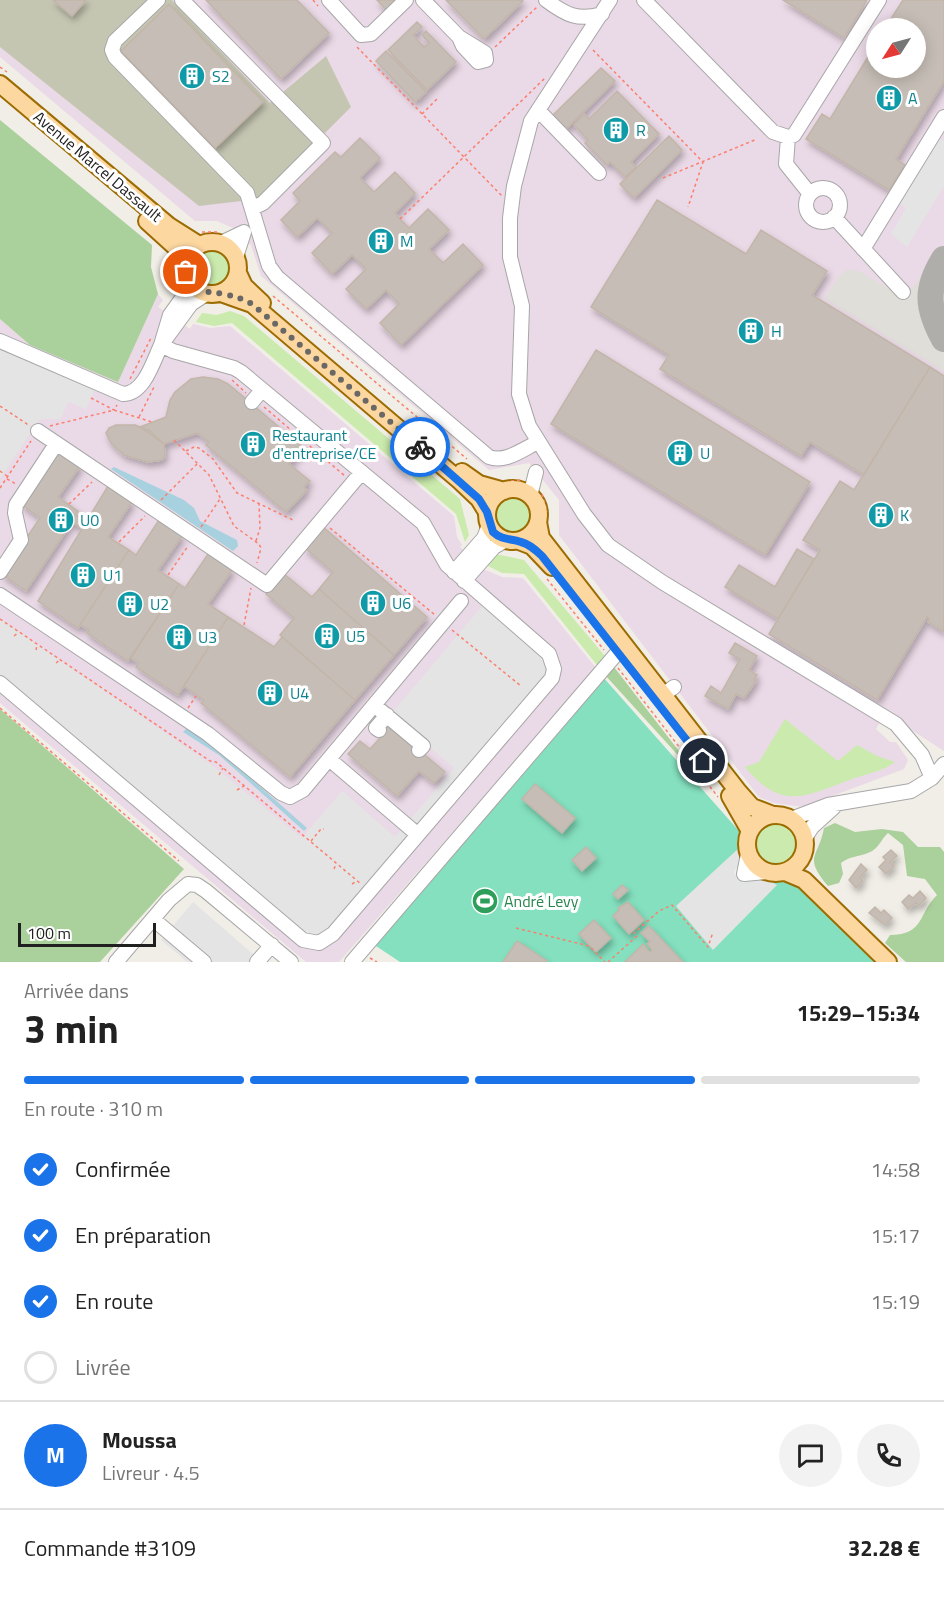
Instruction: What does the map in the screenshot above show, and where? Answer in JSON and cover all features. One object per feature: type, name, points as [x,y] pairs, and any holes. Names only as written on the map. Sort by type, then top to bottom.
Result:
[{"type":"main road","name":"Avenue Marcel Dassault","points":[[0,84],[169,226],[200,245]]},
{"type":"main road","name":"Avenue Marcel Dassault","points":[[0,96],[180,251],[187,272]]},
{"type":"main road","points":[[855,927],[815,878],[797,824],[790,819],[761,813],[747,802],[668,691],[541,538],[537,508],[530,496],[516,490],[504,491],[479,484],[469,478],[258,300],[244,286],[237,265],[221,243],[200,245],[193,250],[187,272],[193,286],[252,304],[460,481],[479,499],[499,537],[513,540],[542,556],[615,656],[725,789],[750,831],[748,854],[755,865],[766,872],[786,872],[804,880],[855,927],[888,962]]},
{"type":"main road","points":[[213,293],[235,282],[237,265]]},
{"type":"main road","points":[[488,519],[492,499],[504,491]]},
{"type":"main road","points":[[513,540],[531,534],[538,522]]},
{"type":"main road","points":[[750,831],[759,820],[773,815]]},
{"type":"main road","points":[[786,872],[798,863],[805,844]]},
{"type":"street","points":[[158,0],[115,42],[112,50],[115,57],[247,193],[269,266],[285,285],[489,457],[502,459],[538,442]]},
{"type":"street","points":[[182,0],[323,143],[263,203],[253,208]]},
{"type":"street","points":[[325,4],[361,36],[370,34],[406,0]]},
{"type":"street","points":[[423,0],[459,37],[463,46],[478,62],[486,60],[486,57]]},
{"type":"street","points":[[610,0],[531,121],[512,203],[510,257],[522,306],[519,394],[529,426],[584,514],[608,545],[662,582],[896,724],[922,755],[932,778]]},
{"type":"street","points":[[644,0],[773,132],[788,137],[795,135],[879,0]]},
{"type":"street","points":[[544,1],[566,15],[585,19],[602,14]]},
{"type":"street","points":[[538,110],[599,173]]},
{"type":"street","points":[[863,249],[944,117]]},
{"type":"street","points":[[788,137],[786,164],[810,194]]},
{"type":"street","points":[[824,188],[834,192],[839,207],[834,218],[823,221],[812,218],[806,204],[810,194],[824,188]]},
{"type":"street","points":[[834,218],[903,292]]},
{"type":"street","points":[[0,341],[123,394],[132,393],[140,387],[157,339],[183,297],[187,272]]},
{"type":"street","points":[[157,339],[191,304],[213,293]]},
{"type":"street","points":[[0,683],[303,939],[319,943],[327,940],[552,678],[554,669],[549,654],[459,576],[440,555],[423,523],[357,477],[256,397],[234,368],[173,351],[157,339]]},
{"type":"street","points":[[38,431],[267,585],[357,477]]},
{"type":"street","points":[[0,572],[21,540],[15,513],[16,505],[56,444]]},
{"type":"street","points":[[530,496],[536,472]]},
{"type":"street","points":[[459,576],[484,538],[488,519]]},
{"type":"street","points":[[459,576],[494,547],[513,540]]},
{"type":"street","points":[[0,595],[208,734],[281,793],[290,797],[297,795],[461,601]]},
{"type":"street","points":[[352,962],[615,656]]},
{"type":"street","points":[[374,705],[408,737],[423,746],[419,750]]},
{"type":"street","points":[[378,730],[376,728],[387,716]]},
{"type":"street","points":[[328,759],[417,834]]},
{"type":"street","points":[[790,819],[837,803],[911,791],[932,778],[944,764]]},
{"type":"street","points":[[805,844],[837,803]]},
{"type":"street","points":[[748,854],[741,876],[766,872]]},
{"type":"street","points":[[116,962],[179,890],[188,884],[197,885],[291,962]]},
{"type":"street","points":[[153,919],[204,962]]},
{"type":"street","points":[[257,962],[272,945]]},
{"type":"path","points":[[313,0],[325,4]]},
{"type":"path","points":[[486,57],[544,1]]},
{"type":"path","points":[[584,41],[703,162]]},
{"type":"path","points":[[354,43],[422,115],[512,203]]},
{"type":"path","points":[[400,219],[465,158],[545,77]]},
{"type":"path","points":[[422,115],[439,97]]},
{"type":"path","points":[[663,178],[757,139]]},
{"type":"path","points":[[688,207],[703,162]]},
{"type":"path","points":[[267,292],[466,459]]},
{"type":"path","points":[[0,488],[38,431],[114,410],[157,339]]},
{"type":"path","points":[[225,375],[357,477]]},
{"type":"path","points":[[91,398],[114,410],[152,422]]},
{"type":"path","points":[[0,406],[38,431]]},
{"type":"path","points":[[174,441],[213,481],[234,526],[256,541],[261,548],[244,625]]},
{"type":"path","points":[[186,451],[194,447],[206,453],[237,493],[293,520]]},
{"type":"path","points":[[0,471],[11,481]]},
{"type":"path","points":[[69,504],[101,473]]},
{"type":"path","points":[[256,541],[261,528],[257,509],[259,502]]},
{"type":"path","points":[[321,520],[521,686]]},
{"type":"path","points":[[547,578],[615,656],[720,800]]},
{"type":"path","points":[[0,619],[223,768],[369,891]]},
{"type":"path","points":[[14,636],[19,632]]},
{"type":"path","points":[[36,650],[37,645]]},
{"type":"path","points":[[56,663],[60,660]]},
{"type":"path","points":[[78,672],[78,677]]},
{"type":"path","points":[[97,690],[101,687]]},
{"type":"path","points":[[119,705],[120,699]]},
{"type":"path","points":[[0,708],[179,861]]},
{"type":"path","points":[[135,716],[140,713]]},
{"type":"path","points":[[179,746],[181,741]]},
{"type":"path","points":[[198,761],[201,755]]},
{"type":"path","points":[[219,775],[223,768]]},
{"type":"path","points":[[237,790],[244,786]]},
{"type":"path","points":[[258,806],[261,800]]},
{"type":"path","points":[[276,820],[282,817]]},
{"type":"path","points":[[310,841],[321,829],[324,829]]},
{"type":"path","points":[[296,838],[298,831]]},
{"type":"path","points":[[314,853],[320,849]]},
{"type":"path","points":[[334,869],[337,863]]},
{"type":"path","points":[[352,884],[357,881]]},
{"type":"path","points":[[516,928],[589,945],[606,962],[637,936],[634,933],[665,907],[672,905],[708,947],[713,933]]},
{"type":"shaded area","points":[[0,0],[944,0],[944,751],[885,713],[876,729],[890,742],[896,742],[908,760],[904,769],[803,807],[774,803],[759,797],[559,535],[559,500],[529,463],[489,470],[261,276],[251,245],[233,228],[217,221],[195,221],[0,57]]},
{"type":"shaded area","points":[[0,0],[172,0],[270,103],[326,56],[351,107],[259,199],[199,206],[0,47]]},
{"type":"shaded area","points":[[940,138],[944,141],[944,186],[907,247],[891,234],[906,208],[899,203]]},
{"type":"shaded area","points":[[931,262],[944,270],[944,371],[825,299],[839,276],[847,270],[857,270],[896,293],[909,293]]},
{"type":"shaded area","points":[[158,294],[163,300],[158,307],[190,329],[193,324],[210,328],[230,326],[454,516],[457,537],[462,545],[460,547],[483,569],[502,577],[523,578],[596,668],[339,962],[306,962],[0,703],[0,319],[30,345],[118,381]]},
{"type":"shaded area","points":[[0,347],[96,387],[86,409],[69,402],[60,419],[40,419],[0,479]]},
{"type":"shaded area","points":[[483,605],[545,659],[549,664],[548,675],[323,937],[309,939],[0,678],[0,619],[213,766],[302,838],[342,791],[395,837],[454,768],[391,714]]},
{"type":"shaded area","points":[[739,848],[739,864],[733,873],[743,884],[760,876],[777,885],[713,950],[676,906]]},
{"type":"shaded area","points":[[193,902],[262,962],[187,962],[161,940]]},
{"type":"green space","points":[[0,120],[152,245],[151,267],[158,294],[118,382],[30,345],[0,319]]},
{"type":"green space","points":[[212,251],[224,256],[229,268],[224,280],[212,285],[200,280],[195,268],[200,256]]},
{"type":"green space","points":[[230,311],[244,316],[460,499],[469,535],[465,542],[456,514],[232,323],[214,326],[196,322],[202,313],[217,315]]},
{"type":"green space","points":[[513,496],[526,502],[532,515],[526,528],[513,534],[500,528],[494,515],[500,502]]},
{"type":"green space","points":[[496,554],[524,560],[605,656],[597,665],[524,574],[502,573],[486,565]]},
{"type":"green space","points":[[614,667],[706,786],[605,675]]},
{"type":"green space","points":[[603,677],[739,831],[740,859],[733,873],[743,884],[760,876],[799,881],[874,962],[400,962],[373,944]]},
{"type":"green space","points":[[0,709],[184,869],[100,962],[0,962]]},
{"type":"green space","points":[[785,719],[838,761],[857,745],[877,756],[895,762],[880,770],[808,795],[783,795],[758,781],[745,767],[759,762]]},
{"type":"green space","points":[[835,823],[855,832],[882,829],[903,832],[918,847],[940,847],[944,852],[944,962],[906,962],[885,943],[890,935],[901,934],[915,927],[937,895],[925,879],[907,876],[903,845],[888,833],[872,851],[841,863],[843,874],[839,883],[828,886],[820,876],[814,863],[814,857],[824,828]]},
{"type":"green space","points":[[776,824],[790,830],[796,844],[790,858],[776,864],[762,858],[756,844],[762,830]]},
{"type":"water","points":[[114,467],[184,500],[194,508],[200,521],[237,540],[238,546],[233,551],[111,469]]},
{"type":"water","points":[[187,728],[221,752],[307,828],[304,831],[219,755],[183,732]]},
{"type":"building","points":[[53,0],[86,0],[72,16]]},
{"type":"building","points":[[206,0],[297,0],[329,33],[281,79]]},
{"type":"building","points":[[377,0],[397,0],[388,12]]},
{"type":"building","points":[[446,0],[522,0],[523,1],[484,39]]},
{"type":"building","points":[[783,0],[867,0],[844,38]]},
{"type":"building","name":"A","points":[[903,0],[944,0],[944,81],[896,159],[905,165],[889,190],[806,139],[822,114],[830,119],[866,60],[866,78],[926,78],[926,18],[891,18]]},
{"type":"building","name":"S2","points":[[169,4],[263,102],[215,148],[121,51]]},
{"type":"building","points":[[417,22],[422,27],[413,35],[424,47],[429,43],[422,35],[426,31],[456,62],[427,90],[388,50]]},
{"type":"building","points":[[386,51],[426,92],[415,102],[376,61]]},
{"type":"building","points":[[601,68],[615,81],[566,129],[552,116]]},
{"type":"building","name":"R","points":[[617,91],[659,134],[631,162],[636,167],[625,177],[610,162],[607,165],[585,143],[588,140],[574,125],[584,114],[589,119]]},
{"type":"building","points":[[669,136],[682,150],[634,198],[620,184]]},
{"type":"building","name":"M","points":[[360,138],[380,158],[360,178],[374,192],[395,172],[415,193],[395,213],[400,219],[409,228],[428,209],[449,230],[429,249],[443,263],[463,244],[483,265],[401,345],[380,323],[399,304],[386,290],[366,309],[346,289],[366,269],[352,255],[332,274],[312,253],[332,233],[317,218],[297,237],[281,220],[300,201],[293,193],[335,152],[341,157]]},
{"type":"building","name":"H","points":[[657,200],[746,254],[761,230],[827,271],[812,295],[930,367],[864,475],[810,442],[801,456],[660,369],[669,355],[591,307]]},
{"type":"building","name":"U","points":[[596,350],[810,482],[765,555],[551,424]]},
{"type":"building","name":"K","points":[[930,367],[944,376],[944,632],[928,622],[927,617],[877,700],[769,634],[820,550],[803,540],[840,481],[854,490]]},
{"type":"building","name":"Restaurant d'entreprise/CE","points":[[203,377],[218,379],[228,384],[304,448],[289,464],[310,481],[304,487],[307,490],[286,512],[206,445],[209,442],[197,433],[164,444],[140,427],[166,417],[170,400],[175,392],[191,379]]},
{"type":"building","points":[[116,425],[135,425],[150,431],[164,444],[165,456],[162,460],[148,462],[124,455],[111,443],[106,433],[109,428]]},
{"type":"building","name":"U0","points":[[56,450],[80,466],[58,497],[78,511],[76,515],[87,522],[83,529],[72,522],[26,591],[2,574],[40,518],[21,504]]},
{"type":"building","name":"U1","points":[[108,486],[132,502],[108,537],[129,550],[78,628],[38,601]]},
{"type":"building","name":"U2","points":[[159,520],[182,536],[158,570],[179,584],[128,661],[87,633],[89,630],[80,625],[129,550],[136,555]]},
{"type":"building","name":"U6","points":[[322,526],[427,617],[394,655],[319,589],[333,572],[305,548]]},
{"type":"building","points":[[797,549],[814,559],[778,619],[725,587],[739,565],[775,587]]},
{"type":"building","name":"U3","points":[[208,554],[232,570],[208,604],[228,617],[178,695],[136,667],[138,663],[131,658],[179,584],[185,588]]},
{"type":"building","name":"U5","points":[[283,573],[312,597],[319,589],[394,655],[355,700],[280,635],[294,618],[266,594]]},
{"type":"building","name":"U4","points":[[228,617],[274,647],[282,637],[355,700],[290,777],[201,703],[204,700],[184,686]]},
{"type":"building","points":[[735,643],[757,656],[749,670],[757,675],[754,680],[756,681],[744,698],[736,694],[728,709],[705,696],[711,686],[721,693],[740,659],[729,653]]},
{"type":"building","points":[[387,723],[445,772],[434,783],[419,771],[397,796],[348,754],[360,741],[370,749],[381,737],[377,734]]},
{"type":"building","points":[[535,784],[575,818],[562,833],[522,799]]},
{"type":"building","points":[[586,847],[596,858],[582,871],[572,860]]},
{"type":"building","points":[[891,850],[897,856],[890,862],[894,866],[886,874],[879,867],[886,860],[883,857]]},
{"type":"building","points":[[861,864],[867,870],[860,877],[863,881],[856,888],[849,880]]},
{"type":"building","points":[[622,885],[628,890],[618,899],[613,894]]},
{"type":"building","points":[[920,891],[926,898],[919,906],[916,903],[908,909],[902,902],[909,895],[913,898]]},
{"type":"building","points":[[628,902],[644,920],[629,934],[613,916],[619,910],[618,908]]},
{"type":"building","points":[[875,907],[881,913],[884,910],[892,918],[885,925],[869,913]]},
{"type":"building","points":[[594,920],[611,938],[596,952],[579,934]]},
{"type":"building","points":[[649,926],[683,962],[625,962],[643,944],[650,952],[652,950],[647,944],[650,942],[641,933]]},
{"type":"building","points":[[517,941],[547,961],[547,962],[503,962]]},
{"type":"taxiway","points":[[944,259],[934,280],[930,299],[934,318],[944,339]]},
{"type":"way so far","points":[[186,272],[193,286],[199,291],[206,294],[221,293],[235,296],[252,304],[420,447]]},
{"type":"place","name":"S2","points":[[192,76]]},
{"type":"place","name":"A","points":[[889,98]]},
{"type":"place","name":"R","points":[[616,130]]},
{"type":"place","name":"M","points":[[381,241]]},
{"type":"place","name":"H","points":[[751,331]]},
{"type":"place","name":"Restaurant d'entreprise/CE","points":[[253,444]]},
{"type":"place","name":"U","points":[[680,453]]},
{"type":"place","name":"K","points":[[881,515]]},
{"type":"place","name":"U0","points":[[61,520]]},
{"type":"place","name":"U1","points":[[83,575]]},
{"type":"place","name":"U6","points":[[373,603]]},
{"type":"place","name":"U2","points":[[130,604]]},
{"type":"place","name":"U5","points":[[327,636]]},
{"type":"place","name":"U3","points":[[179,637]]},
{"type":"place","name":"U4","points":[[270,693]]},
{"type":"place","name":"André Levy","points":[[485,901]]},
{"type":"route","points":[[420,447],[479,499],[487,512],[487,519],[493,532],[506,540],[519,540],[531,546],[542,556],[703,761]]}]
